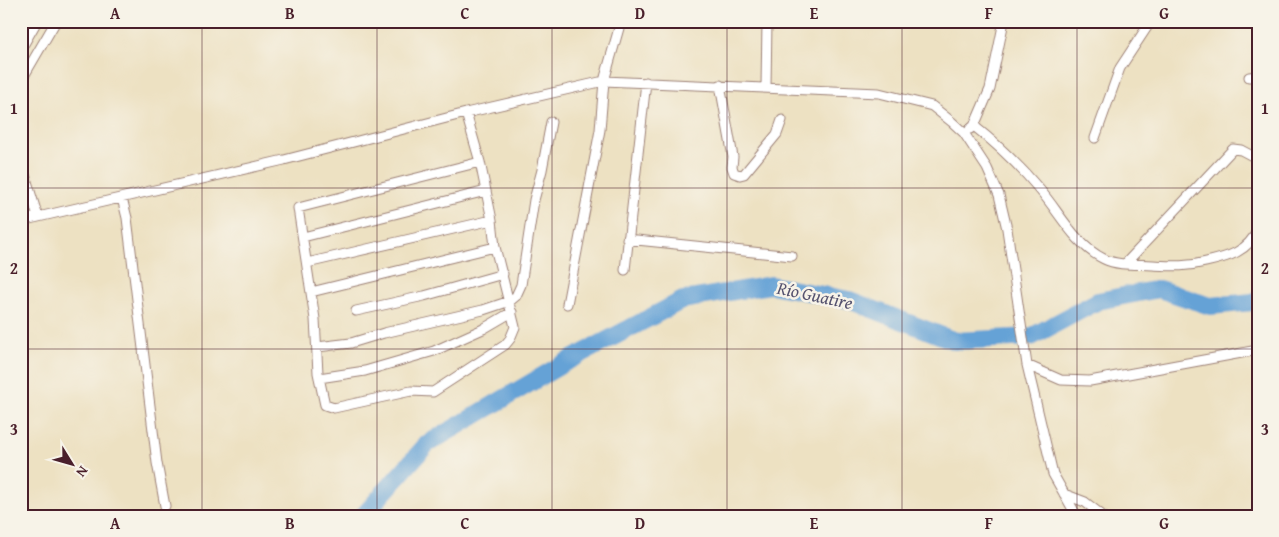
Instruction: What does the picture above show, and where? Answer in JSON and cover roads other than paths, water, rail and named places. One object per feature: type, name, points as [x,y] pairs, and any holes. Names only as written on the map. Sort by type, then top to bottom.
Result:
[{"type":"street","points":[[21,49],[37,21]]},
{"type":"street","points":[[21,81],[56,21]]},
{"type":"street","points":[[567,304],[600,130],[604,81],[622,21]]},
{"type":"street","points":[[766,21],[766,88]]},
{"type":"street","points":[[964,133],[974,126],[990,89],[1004,21]]},
{"type":"street","points":[[1095,138],[1120,68],[1151,21]]},
{"type":"street","points":[[21,221],[294,157],[466,113],[604,81],[879,93],[932,106],[964,133],[987,168],[998,195],[1007,229],[1027,365],[1054,474],[1075,513],[1079,516]]},
{"type":"street","points":[[625,270],[646,82]]},
{"type":"street","points":[[720,85],[733,157],[732,167],[734,173],[744,174],[777,134],[782,120]]},
{"type":"street","points":[[466,113],[480,162],[492,220],[495,247],[515,326],[510,339],[505,345],[433,392],[411,391],[334,408],[325,405],[320,378],[312,292],[298,208],[480,162]]},
{"type":"street","points":[[317,347],[351,343],[376,335],[510,302],[516,296],[521,284],[534,200],[542,170],[550,122]]},
{"type":"street","points":[[974,126],[1010,157],[1040,190],[1086,248],[1106,261],[1125,264],[1188,267],[1238,253],[1249,244],[1258,229]]},
{"type":"street","points":[[1125,264],[1233,150],[1241,150],[1258,159]]},
{"type":"street","points":[[21,162],[38,217]]},
{"type":"street","points":[[303,237],[486,191]]},
{"type":"street","points":[[122,198],[127,218],[157,463],[165,506]]},
{"type":"street","points":[[307,263],[492,220]]},
{"type":"street","points":[[627,239],[792,256]]},
{"type":"street","points":[[312,292],[495,247]]},
{"type":"street","points":[[356,311],[424,296],[503,274]]},
{"type":"street","points":[[320,378],[365,371],[434,351],[483,329],[512,312]]},
{"type":"street","points":[[1027,365],[1061,380],[1090,381],[1258,350]]},
{"type":"street","points":[[1064,494],[1085,502],[1103,516]]},
{"type":"waterway","name":"Río Guatire","points":[[363,516],[427,444],[566,362],[683,300],[771,285],[849,300],[955,341],[1031,337],[1098,301],[1159,289],[1210,306],[1258,300]]}]
